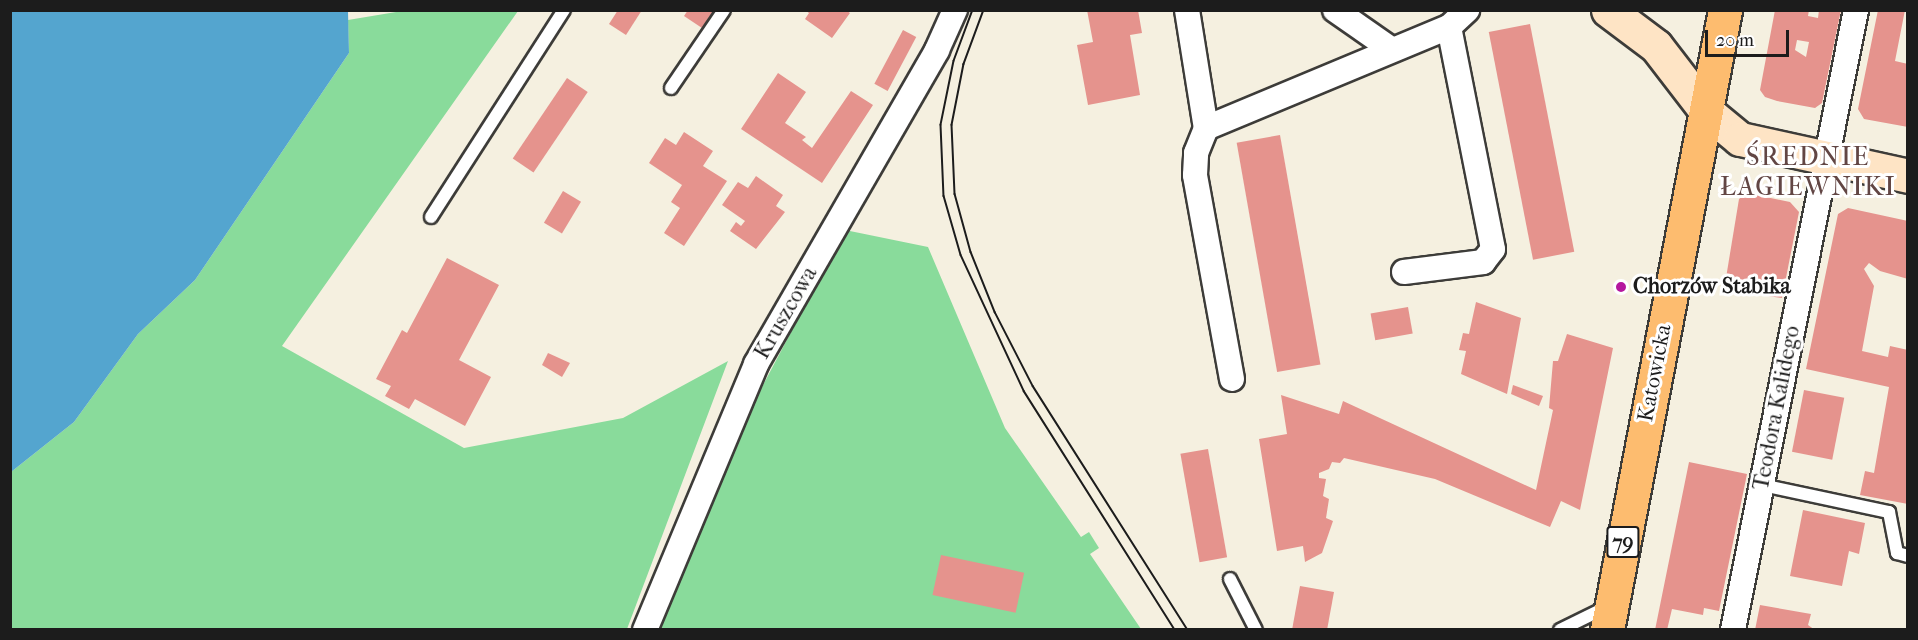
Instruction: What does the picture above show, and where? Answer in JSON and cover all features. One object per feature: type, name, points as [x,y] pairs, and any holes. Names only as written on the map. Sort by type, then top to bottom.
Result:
[{"type":"main road","name":"Katowicka","points":[[1609,617],[1725,10]]},
{"type":"street","name":"Kruszcowa","points":[[645,630],[756,364],[937,50],[955,10]]},
{"type":"street","points":[[1186,10],[1206,128],[1196,153],[1195,175],[1232,379]]},
{"type":"street","points":[[1335,10],[1390,49]]},
{"type":"street","points":[[1206,128],[1390,49],[1449,27],[1467,10]]},
{"type":"street","points":[[1608,10],[1656,46],[1706,111],[1740,139],[1908,176]]},
{"type":"street","name":"Teodora Kalidego","points":[[1733,630],[1856,10]]},
{"type":"street","points":[[1404,272],[1483,262],[1493,249],[1449,27]]},
{"type":"lane","points":[[431,217],[564,10]]},
{"type":"lane","points":[[671,88],[724,10]]},
{"type":"lane","points":[[1762,485],[1888,512],[1897,553],[1908,556]]},
{"type":"lane","points":[[1230,579],[1256,630]]},
{"type":"lane","points":[[1560,630],[1609,617]]},
{"type":"green space","points":[[402,11],[518,11],[282,346],[464,448],[623,418],[728,361],[627,629],[11,630],[11,472],[74,422],[138,334],[195,280],[349,53],[348,20]]},
{"type":"green space","points":[[845,230],[928,247],[1005,428],[1081,537],[1089,532],[1099,548],[1090,554],[1141,629],[657,630],[705,495]]},
{"type":"water","points":[[11,10],[348,11],[349,53],[195,280],[138,334],[74,422],[11,472]]},
{"type":"building","points":[[618,10],[642,10],[626,35],[609,24]]},
{"type":"building","points":[[688,10],[714,10],[702,28],[684,16]]},
{"type":"building","points":[[805,10],[846,10],[850,13],[832,38],[805,19],[809,13]]},
{"type":"building","points":[[1087,10],[1138,10],[1142,33],[1130,35],[1140,95],[1088,105],[1077,45],[1093,42]]},
{"type":"building","points":[[1775,10],[1809,10],[1808,16],[1818,18],[1819,10],[1841,10],[1822,103],[1815,108],[1777,101],[1765,97],[1760,90]],"holes":[[[1797,40],[1809,42],[1806,57],[1795,50]]]},
{"type":"building","points":[[1878,10],[1905,10],[1895,61],[1908,64],[1908,127],[1864,119],[1858,109]]},
{"type":"building","points":[[1530,24],[1574,252],[1533,260],[1489,32]]},
{"type":"building","points":[[903,30],[916,37],[888,91],[874,84]]},
{"type":"building","points":[[778,73],[806,92],[785,123],[806,137],[802,140],[812,148],[851,91],[873,105],[822,183],[741,129]]},
{"type":"building","points":[[567,78],[588,92],[533,172],[513,158]]},
{"type":"building","points":[[684,132],[713,151],[703,166],[727,181],[684,246],[664,233],[680,208],[671,202],[682,185],[649,163],[665,138],[676,145]]},
{"type":"building","points":[[1280,135],[1320,364],[1277,372],[1237,143]]},
{"type":"building","points":[[756,176],[783,195],[776,206],[785,212],[756,249],[730,231],[736,222],[741,226],[745,221],[722,205],[738,182],[748,188]]},
{"type":"building","points":[[563,191],[581,202],[562,234],[544,223]]},
{"type":"building","points":[[1747,193],[1790,202],[1799,212],[1782,298],[1724,290],[1739,199]]},
{"type":"building","points":[[1848,208],[1908,221],[1908,279],[1880,271],[1869,263],[1864,269],[1874,286],[1862,351],[1888,357],[1890,346],[1908,350],[1908,504],[1860,495],[1865,471],[1874,473],[1889,387],[1806,369],[1838,214]]},
{"type":"building","points":[[447,258],[499,285],[459,360],[491,377],[465,426],[415,399],[409,409],[385,396],[391,386],[376,379],[402,330],[407,333]]},
{"type":"building","points":[[1476,302],[1521,318],[1507,394],[1461,374],[1466,351],[1459,350],[1463,333],[1469,334]]},
{"type":"building","points":[[1408,307],[1413,334],[1375,340],[1371,314]]},
{"type":"building","points":[[1567,334],[1613,348],[1580,510],[1561,501],[1550,527],[1435,479],[1344,458],[1340,463],[1332,462],[1329,469],[1319,473],[1319,478],[1326,479],[1323,496],[1329,499],[1326,518],[1333,521],[1322,553],[1305,562],[1303,546],[1277,551],[1259,439],[1287,434],[1281,395],[1339,414],[1343,401],[1536,490],[1553,410],[1549,408],[1553,361],[1558,361]]},
{"type":"building","points":[[548,353],[570,363],[562,377],[542,365]]},
{"type":"building","points":[[1513,385],[1543,396],[1539,406],[1511,394]]},
{"type":"building","points":[[1804,390],[1844,398],[1832,460],[1792,452]]},
{"type":"building","points":[[1208,449],[1227,557],[1200,562],[1180,454]]},
{"type":"building","points":[[1689,462],[1747,474],[1719,611],[1704,608],[1703,615],[1672,609],[1667,630],[1655,630]]},
{"type":"building","points":[[1803,510],[1865,523],[1859,554],[1849,551],[1842,586],[1790,576]]},
{"type":"building","points":[[941,555],[1024,573],[1016,613],[932,595]]},
{"type":"building","points":[[1300,586],[1334,592],[1327,630],[1292,630]]},
{"type":"building","points":[[1760,605],[1811,614],[1808,625],[1815,630],[1755,630]]},
{"type":"tram line","points":[[973,10],[954,61],[941,125],[944,196],[961,255],[1024,391],[1175,630]]},
{"type":"tram line","points":[[984,10],[964,64],[952,125],[955,194],[971,252],[995,312],[1033,386],[1188,630]]},
{"type":"place","name":"Chorzów Stabika","points":[[1621,287]]},
{"type":"district","name":"ŚREDNIE ŁAGIEWNIKI","points":[[1808,172]]}]
